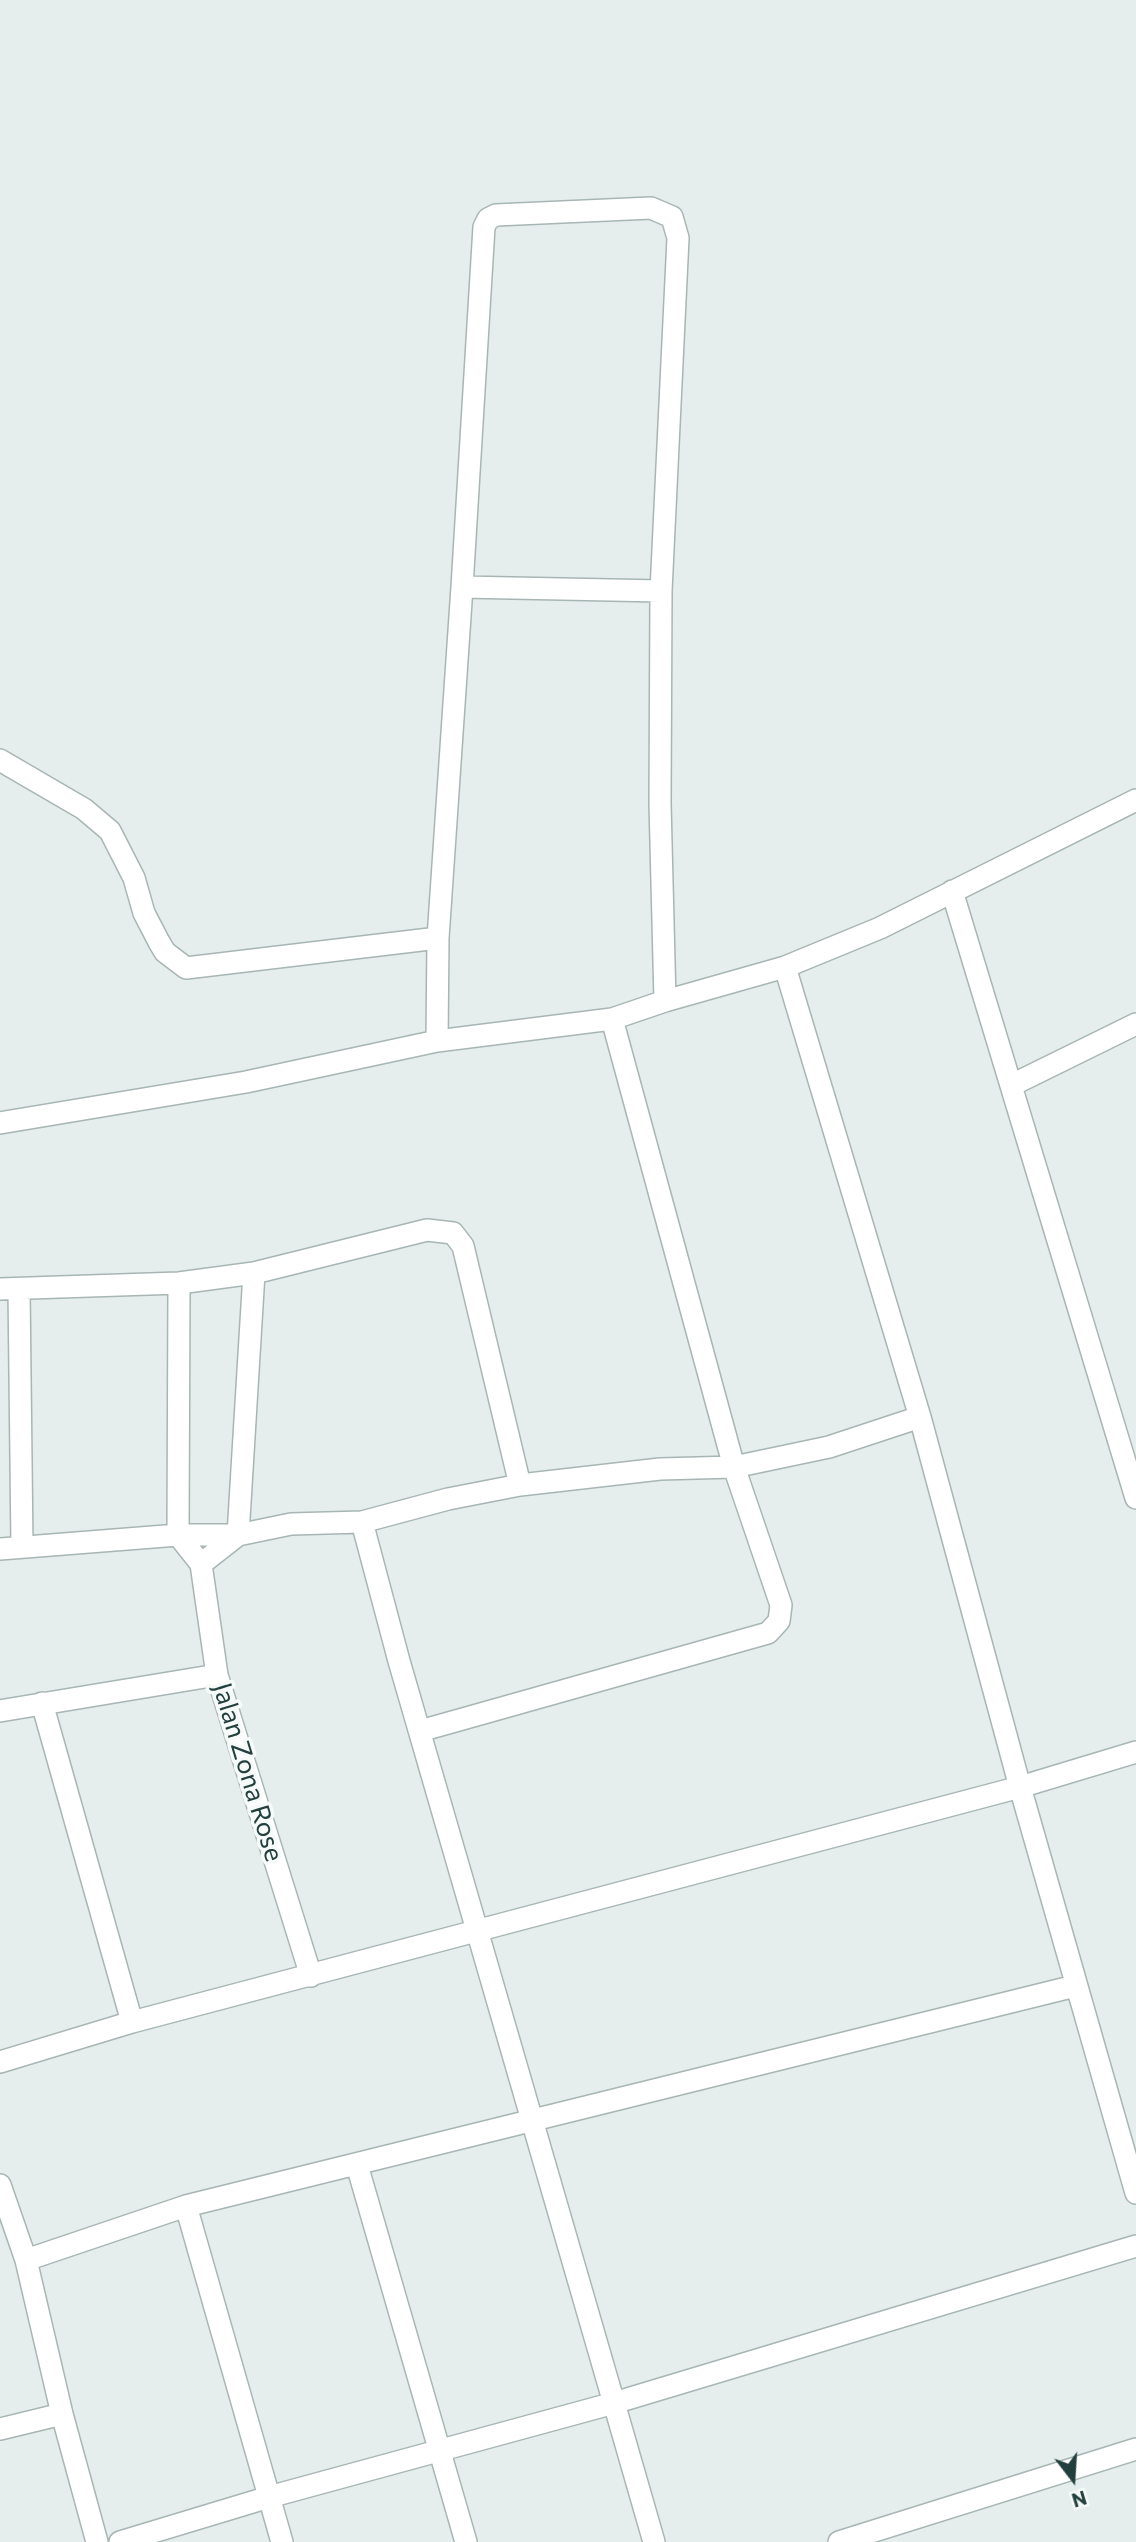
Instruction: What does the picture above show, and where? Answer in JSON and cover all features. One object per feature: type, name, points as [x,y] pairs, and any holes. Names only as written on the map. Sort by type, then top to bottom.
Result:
[{"type":"street","points":[[437,1041],[438,938],[484,227],[488,219],[496,215],[651,208],[672,217],[678,238],[662,591],[660,803],[665,1001]]},
{"type":"street","points":[[462,587],[662,591]]},
{"type":"street","points":[[0,760],[84,809],[110,831],[134,878],[144,913],[159,942],[166,952],[186,968],[438,938]]},
{"type":"street","points":[[0,1123],[246,1082],[437,1041],[612,1019],[785,967],[880,928],[1136,800]]},
{"type":"street","points":[[952,891],[1136,1498]]},
{"type":"street","points":[[785,967],[920,1418],[1075,1986],[1136,2193]]},
{"type":"street","points":[[420,1731],[768,1633],[779,1622],[781,1605],[734,1467],[612,1019]]},
{"type":"street","points":[[1012,1084],[1136,1024]]},
{"type":"street","points":[[22,1548],[10,1289],[179,1283],[254,1273],[427,1230],[453,1233],[463,1246],[520,1485]]},
{"type":"street","points":[[179,1283],[178,1535],[201,1564],[238,1535],[254,1273]]},
{"type":"street","points":[[0,1549],[178,1535],[238,1535],[292,1524],[362,1522],[449,1499],[520,1485],[660,1469],[734,1467],[829,1447],[920,1418]]},
{"type":"street","points":[[362,1522],[654,2542]]},
{"type":"street","name":"Jalan Zona Rose","points":[[201,1564],[217,1675],[311,1976]]},
{"type":"street","points":[[0,1710],[217,1675]]},
{"type":"street","points":[[43,1703],[132,2022]]},
{"type":"street","points":[[0,2062],[132,2022],[1020,1787],[1136,1752]]},
{"type":"street","points":[[26,2260],[187,2206],[1075,1986]]},
{"type":"street","points":[[357,2165],[466,2542]]},
{"type":"street","points":[[0,2185],[7,2229],[26,2260],[62,2414],[97,2542]]},
{"type":"street","points":[[187,2206],[282,2542]]},
{"type":"street","points":[[120,2542],[270,2497],[614,2403],[1136,2246]]},
{"type":"street","points":[[0,2429],[62,2414]]},
{"type":"street","points":[[839,2542],[1136,2449]]}]
